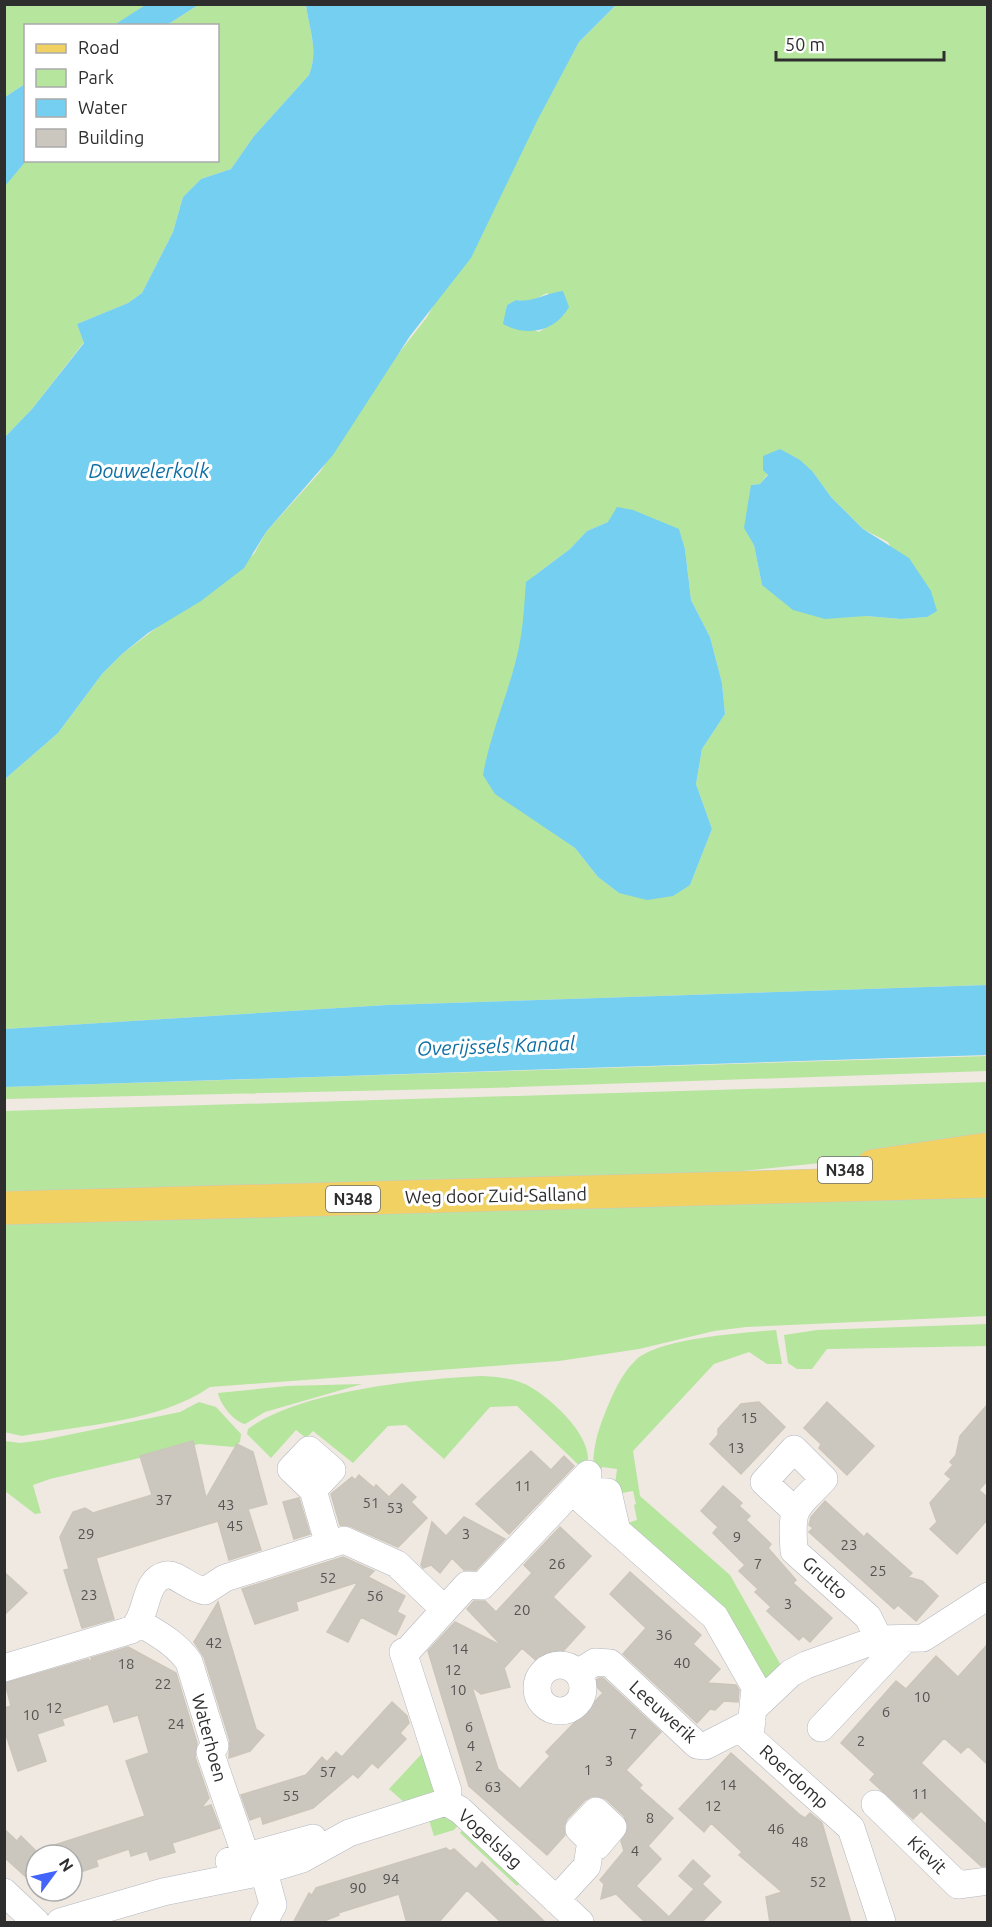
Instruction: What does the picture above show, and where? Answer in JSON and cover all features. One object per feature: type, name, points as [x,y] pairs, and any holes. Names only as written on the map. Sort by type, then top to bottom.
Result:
[{"type":"main road","name":"N348","points":[[702,1190],[987,1149]]},
{"type":"main road","name":"Weg door Zuid-Salland","points":[[4,1208],[987,1181]]},
{"type":"street","name":"Roerdomp","points":[[446,1802],[448,1791],[403,1652],[409,1649],[467,1585],[482,1586],[578,1485],[617,1531],[716,1617],[755,1687],[750,1738],[850,1828],[882,1923]]},
{"type":"street","points":[[314,1490],[329,1545]]},
{"type":"street","name":"Grutto","points":[[794,1510],[792,1519],[794,1551],[891,1640]]},
{"type":"street","points":[[8,1662],[131,1630],[140,1623],[149,1592],[155,1582],[166,1575],[175,1576],[188,1586],[205,1591],[225,1578],[344,1540],[397,1564],[444,1609]]},
{"type":"street","points":[[753,1715],[791,1673],[837,1653],[891,1640],[923,1638],[987,1596]]},
{"type":"street","name":"Waterhoen","points":[[140,1623],[165,1638],[182,1652],[189,1662],[215,1746],[210,1752],[255,1863]]},
{"type":"street","points":[[821,1728],[891,1640]]},
{"type":"street","name":"Leeuwerik","points":[[578,1673],[595,1662],[610,1663],[697,1745],[705,1746],[753,1715]]},
{"type":"street","name":"Vogelslag","points":[[60,1923],[255,1863],[315,1854],[349,1833],[446,1802],[460,1810],[580,1923]]},
{"type":"street","name":"Kievit","points":[[874,1804],[958,1885],[987,1881]]},
{"type":"street","points":[[556,1900],[587,1866],[591,1840]]},
{"type":"street","points":[[255,1863],[273,1905],[264,1923]]},
{"type":"street","points":[[4,1892],[36,1923]]},
{"type":"green space","points":[[5,5],[147,5],[116,24],[24,24],[24,85],[5,97]]},
{"type":"green space","points":[[198,5],[306,5],[313,48],[312,66],[309,75],[254,136],[231,169],[201,179],[183,197],[173,232],[142,293],[128,303],[77,324],[84,342],[32,409],[5,437],[4,186],[25,162],[219,162],[219,24],[169,24]]},
{"type":"green space","points":[[616,5],[987,5],[987,985],[387,1005],[5,1029],[5,779],[58,733],[102,674],[122,654],[254,554],[266,532],[320,472],[385,371],[427,317],[579,42]],"holes":[[[547,293],[565,314],[539,332],[505,317],[507,305],[516,300],[530,302]],[[813,472],[831,497],[863,529],[888,542],[927,617],[901,619],[866,616],[762,585],[754,545],[751,485],[760,484],[768,474]],[[608,522],[659,522],[679,530],[685,549],[691,600],[710,637],[722,683],[725,714],[702,749],[696,784],[712,829],[690,885],[619,893],[598,877],[575,848],[529,816],[505,698],[517,659],[534,576],[570,549],[587,531]]]},
{"type":"green space","points":[[988,1056],[987,1071],[489,1088],[5,1099],[4,1087]]},
{"type":"green space","points":[[988,1082],[987,1140],[849,1160],[705,1175],[5,1196],[4,1111]]},
{"type":"green space","points":[[987,1193],[987,1316],[746,1327],[714,1331],[639,1349],[559,1361],[210,1387],[190,1399],[144,1415],[22,1436],[4,1432],[4,1222]]},
{"type":"green space","points":[[987,1324],[987,1346],[827,1349],[812,1369],[797,1369],[788,1363],[784,1335],[817,1330]]},
{"type":"green space","points":[[776,1330],[782,1364],[767,1364],[749,1352],[714,1364],[633,1451],[640,1496],[730,1575],[783,1669],[773,1682],[757,1676],[622,1525],[637,1520],[634,1505],[636,1504],[633,1491],[616,1494],[617,1469],[602,1467],[601,1472],[593,1470],[595,1448],[602,1420],[617,1386],[635,1361],[646,1353],[681,1342]]},
{"type":"green space","points":[[482,1376],[505,1378],[527,1385],[560,1410],[580,1434],[586,1447],[588,1459],[585,1471],[517,1406],[490,1407],[444,1459],[406,1425],[388,1426],[353,1463],[313,1431],[306,1438],[296,1430],[271,1458],[247,1434],[248,1429],[270,1416],[328,1396],[393,1384]]},
{"type":"green space","points":[[362,1384],[265,1412],[245,1424],[236,1420],[228,1412],[218,1393],[287,1386]]},
{"type":"green space","points":[[199,1402],[216,1407],[241,1434],[240,1442],[234,1447],[199,1444],[33,1485],[41,1513],[35,1514],[5,1491],[5,1441],[20,1443],[43,1440],[180,1412]]},
{"type":"green space","points":[[428,1747],[437,1792],[405,1803],[389,1789]]},
{"type":"green space","points":[[445,1815],[459,1824],[454,1830],[434,1836],[428,1817]]},
{"type":"green space","points":[[464,1828],[521,1881],[517,1886],[460,1833]]},
{"type":"water","points":[[147,4],[198,4],[169,24],[116,24]]},
{"type":"water","name":"Douwelerkolk","points":[[306,5],[616,5],[579,42],[538,119],[471,258],[410,336],[333,455],[266,532],[244,568],[201,601],[148,633],[122,654],[102,674],[58,733],[5,779],[5,437],[32,409],[84,343],[77,324],[128,303],[142,293],[173,232],[183,197],[201,179],[231,169],[254,136],[309,75],[313,48]]},
{"type":"water","points":[[24,85],[25,162],[5,186],[5,97]]},
{"type":"water","points":[[563,291],[569,307],[556,322],[548,327],[531,331],[503,324],[507,305],[516,300],[528,300]]},
{"type":"water","points":[[780,449],[800,460],[813,472],[831,497],[863,529],[909,558],[931,591],[937,611],[927,617],[901,619],[866,616],[825,619],[793,610],[762,585],[754,545],[744,528],[751,485],[760,484],[768,475],[763,470],[763,456]]},
{"type":"water","points":[[617,507],[633,510],[679,529],[685,549],[691,600],[710,637],[722,683],[725,714],[702,749],[696,784],[712,829],[690,885],[673,896],[647,900],[619,893],[598,877],[575,848],[495,794],[483,775],[518,650],[526,582],[570,549],[587,531],[608,522]]},
{"type":"water","name":"Overijssels Kanaal","points":[[987,985],[987,1055],[5,1087],[5,1029],[387,1005]]},
{"type":"building","points":[[759,1402],[785,1427],[741,1474],[710,1444],[718,1435],[718,1429],[741,1404]]},
{"type":"building","points":[[827,1402],[874,1446],[847,1475],[819,1448],[821,1444],[804,1428]]},
{"type":"building","points":[[987,1405],[987,1481],[979,1490],[987,1497],[987,1520],[957,1554],[930,1529],[937,1522],[930,1503],[951,1479],[945,1474],[953,1465],[950,1462],[956,1455],[960,1436]]},
{"type":"building","points":[[193,1441],[206,1498],[237,1444],[253,1452],[267,1504],[248,1509],[261,1550],[229,1560],[218,1521],[96,1558],[114,1619],[82,1628],[64,1570],[69,1569],[60,1537],[73,1512],[85,1508],[93,1513],[152,1495],[140,1456]]},
{"type":"building","points":[[531,1451],[551,1470],[564,1456],[574,1466],[509,1534],[476,1504]]},
{"type":"building","points":[[359,1475],[374,1488],[376,1485],[389,1497],[402,1484],[416,1497],[411,1502],[427,1518],[398,1547],[350,1526],[340,1525],[331,1494],[352,1477],[355,1480]]},
{"type":"building","points":[[723,1486],[742,1503],[739,1506],[750,1516],[746,1520],[771,1544],[768,1548],[796,1580],[793,1583],[832,1618],[810,1642],[803,1636],[799,1640],[767,1611],[771,1607],[755,1592],[758,1589],[739,1571],[745,1565],[713,1533],[718,1527],[701,1511]]},
{"type":"building","points":[[299,1498],[310,1534],[294,1539],[283,1502]]},
{"type":"building","points":[[825,1501],[864,1537],[867,1533],[912,1573],[908,1577],[922,1581],[938,1596],[916,1621],[898,1605],[894,1609],[809,1532],[813,1528],[809,1525],[811,1517]]},
{"type":"building","points":[[464,1517],[505,1539],[476,1570],[464,1570],[452,1558],[440,1573],[431,1565],[423,1568],[421,1565],[432,1522],[446,1536]]},
{"type":"building","points":[[560,1527],[591,1556],[553,1597],[585,1627],[557,1658],[550,1652],[539,1663],[522,1648],[504,1668],[510,1687],[481,1694],[472,1687],[498,1769],[520,1789],[550,1756],[546,1752],[603,1693],[593,1683],[603,1678],[661,1732],[626,1770],[642,1785],[639,1788],[673,1818],[648,1846],[661,1859],[636,1886],[669,1917],[694,1889],[679,1876],[693,1860],[710,1876],[702,1884],[721,1902],[701,1923],[646,1923],[616,1894],[601,1899],[604,1884],[600,1880],[624,1851],[621,1841],[628,1829],[624,1816],[606,1799],[592,1796],[585,1800],[567,1819],[564,1826],[565,1835],[547,1855],[469,1786],[428,1651],[455,1622],[502,1646],[467,1609],[474,1601],[485,1601],[496,1612],[532,1573],[524,1565]]},
{"type":"building","points":[[343,1557],[374,1571],[368,1577],[405,1596],[397,1612],[405,1616],[396,1635],[361,1617],[348,1642],[327,1632],[358,1582],[296,1602],[298,1610],[255,1624],[242,1589]]},
{"type":"building","points":[[4,1572],[27,1593],[4,1615]]},
{"type":"building","points":[[630,1572],[701,1635],[693,1644],[720,1669],[707,1683],[736,1685],[739,1690],[738,1702],[724,1701],[715,1710],[710,1709],[697,1723],[623,1654],[646,1628],[610,1594]]},
{"type":"building","points":[[218,1602],[256,1729],[264,1735],[250,1751],[229,1758],[230,1741],[204,1657],[194,1642]]},
{"type":"building","points":[[987,1645],[987,1764],[968,1746],[961,1753],[944,1738],[921,1763],[987,1825],[987,1866],[981,1866],[921,1811],[913,1819],[870,1780],[875,1774],[841,1743],[896,1681],[906,1689],[936,1656],[958,1677]]},
{"type":"building","points":[[128,1647],[176,1673],[197,1743],[195,1757],[209,1798],[201,1808],[211,1805],[220,1828],[172,1843],[175,1852],[150,1860],[147,1851],[131,1856],[129,1849],[96,1860],[98,1866],[84,1871],[84,1843],[61,1843],[145,1816],[126,1761],[149,1753],[138,1715],[114,1722],[108,1704],[62,1719],[64,1725],[37,1734],[46,1761],[18,1771],[4,1729],[4,1708],[11,1706],[5,1683],[88,1659],[93,1663],[91,1658]]},
{"type":"building","points":[[392,1702],[407,1716],[409,1723],[400,1733],[406,1739],[378,1768],[372,1763],[358,1778],[353,1774],[313,1808],[263,1824],[261,1816],[250,1820],[241,1795],[306,1775],[322,1757],[327,1762],[336,1752],[342,1757]]},
{"type":"building","points":[[731,1753],[800,1815],[805,1818],[810,1813],[822,1823],[851,1923],[770,1923],[766,1897],[782,1892],[739,1855],[742,1852],[711,1823],[704,1832],[679,1809]]},
{"type":"building","points":[[4,1829],[17,1841],[21,1836],[28,1843],[24,1843],[24,1875],[4,1857]]},
{"type":"building","points":[[446,1848],[450,1851],[454,1849],[476,1869],[482,1862],[546,1923],[502,1923],[467,1890],[438,1923],[407,1923],[399,1894],[338,1913],[339,1915],[319,1923],[293,1923],[309,1893],[312,1895],[316,1888]]}]
